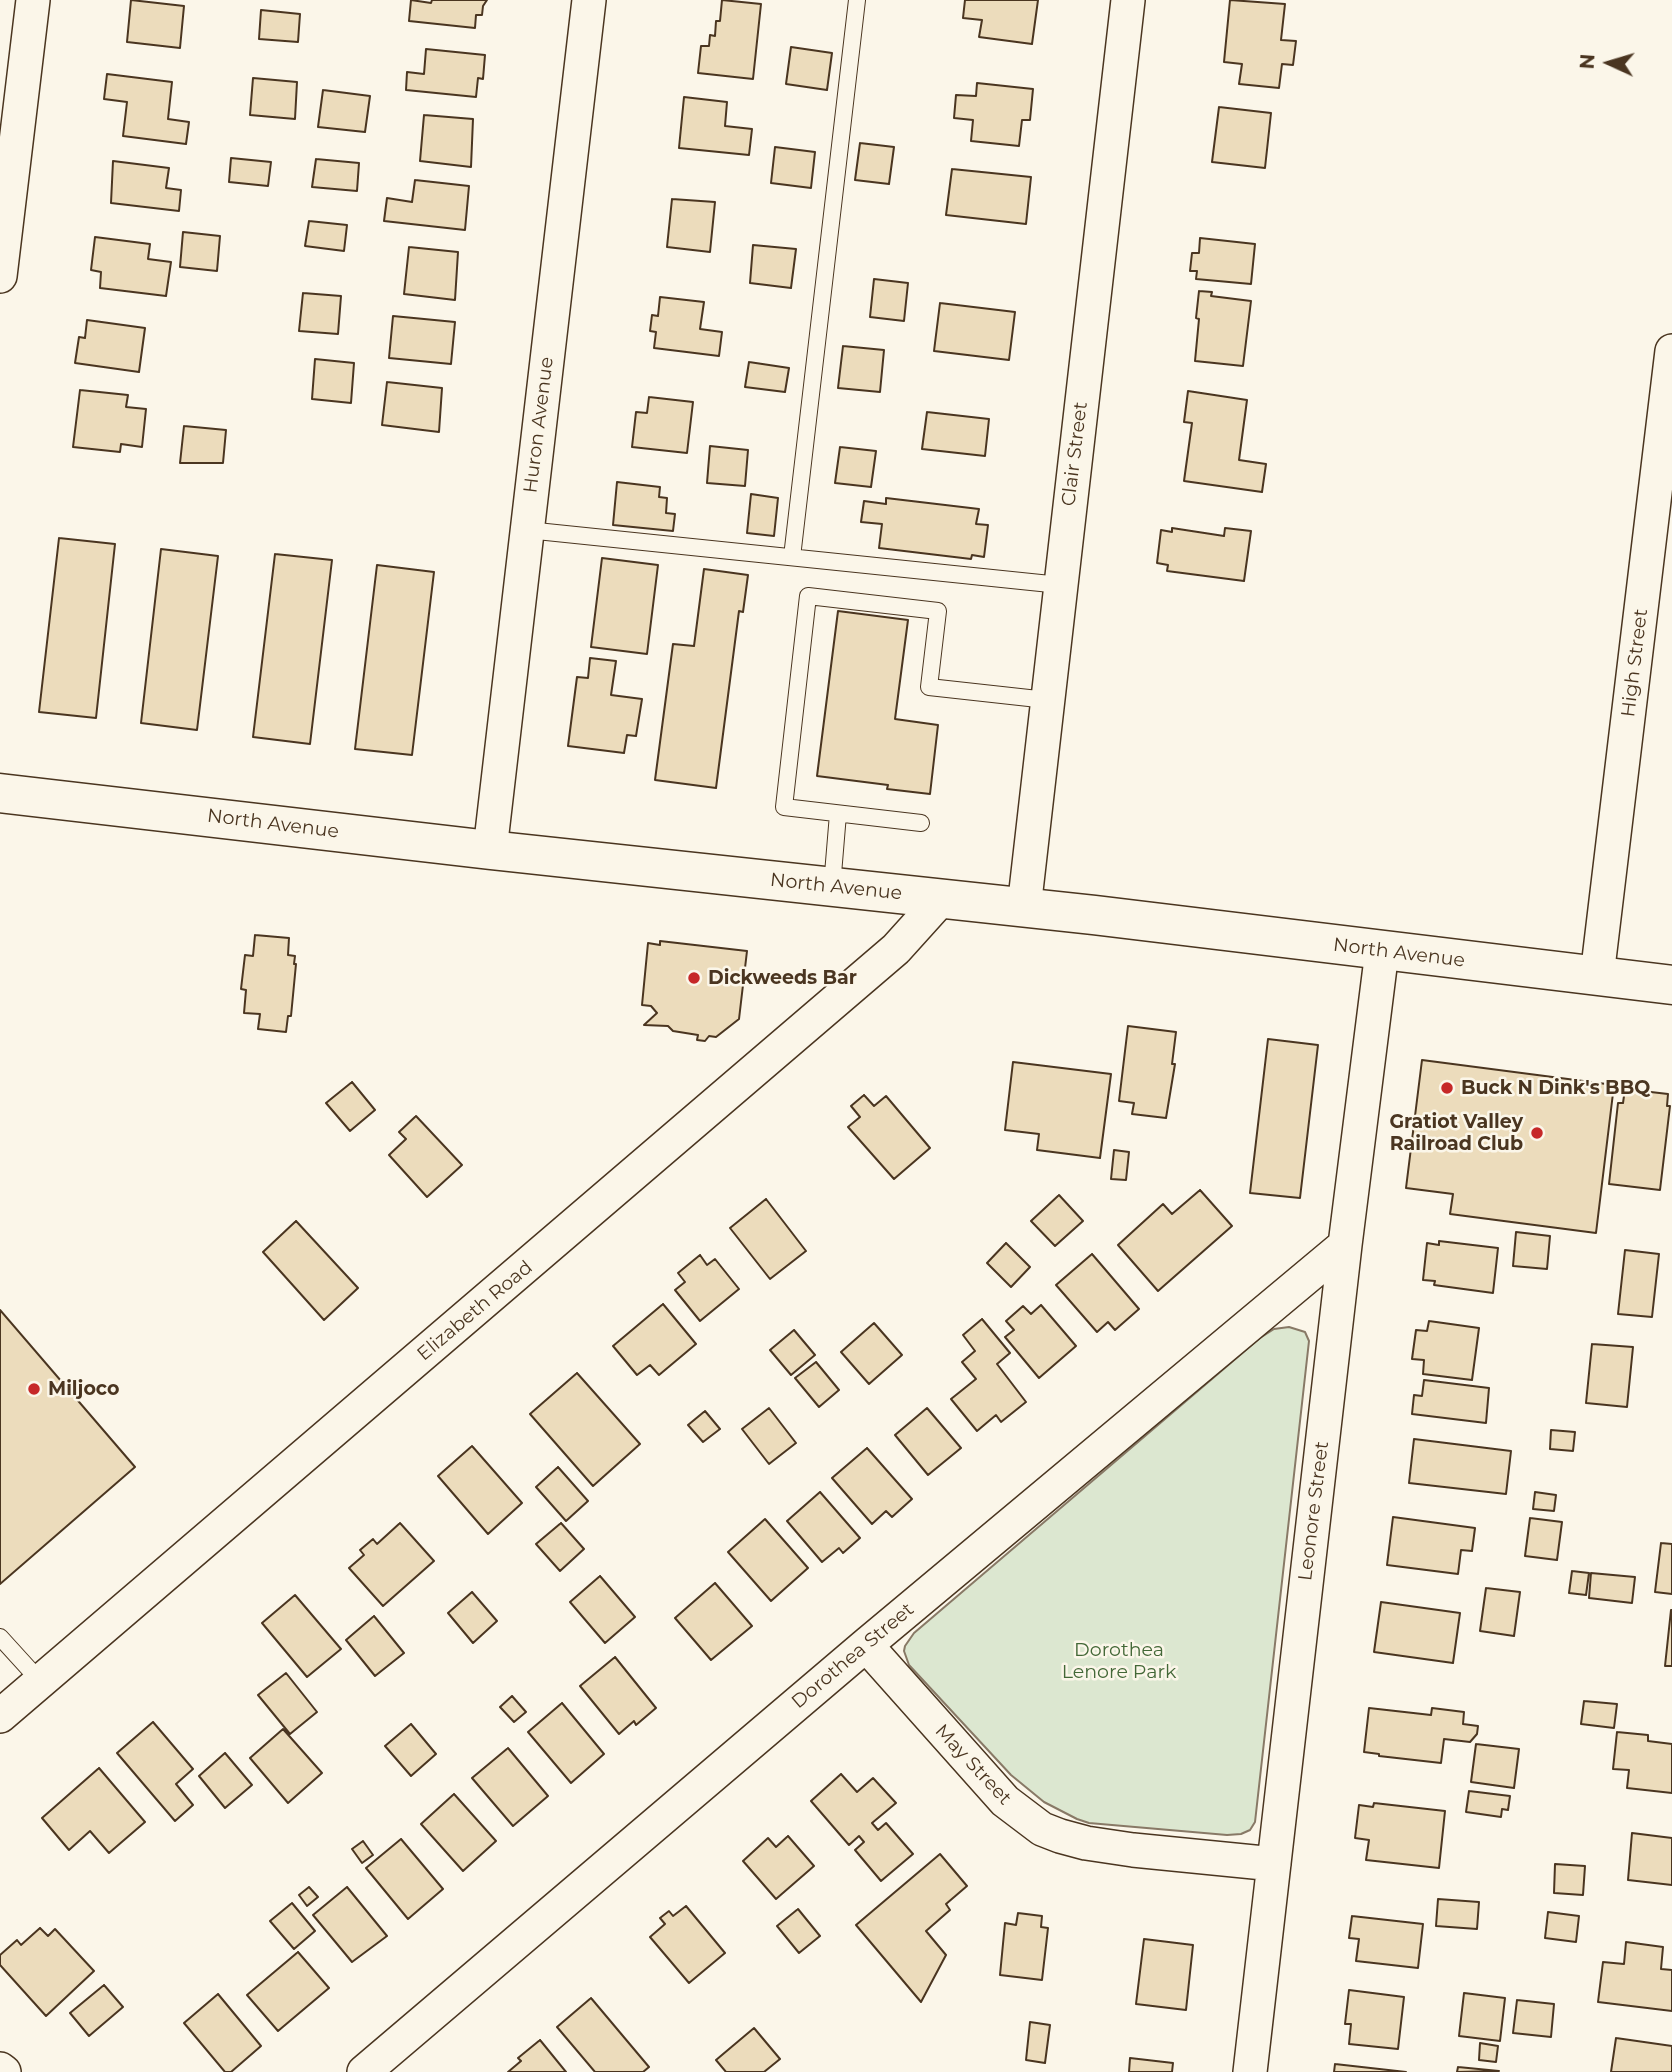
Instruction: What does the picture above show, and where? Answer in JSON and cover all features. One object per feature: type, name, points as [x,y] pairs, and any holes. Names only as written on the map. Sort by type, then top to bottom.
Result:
[{"type":"main road","name":"North Avenue","points":[[0,793],[490,850],[942,898],[1672,985]]},
{"type":"street","points":[[0,276],[33,0]]},
{"type":"street","name":"Huron Avenue","points":[[490,850],[589,0]]},
{"type":"street","name":"Clair Street","points":[[1024,908],[1128,0]]},
{"type":"street","name":"High Street","points":[[1597,976],[1672,351]]},
{"type":"street","name":"Elizabeth Road","points":[[0,1716],[886,958],[942,898]]},
{"type":"street","name":"Leonore Street","points":[[1250,2072],[1345,1245],[1382,951]]},
{"type":"street","name":"Dorothea Street","points":[[364,2072],[866,1645],[1345,1245]]},
{"type":"street","name":"May Street","points":[[866,1645],[1004,1801],[1042,1829],[1060,1836],[1121,1848],[1274,1864]]},
{"type":"lane","points":[[792,557],[857,0]]},
{"type":"lane","points":[[527,530],[1060,585]]},
{"type":"lane","points":[[921,823],[784,807],[808,596],[938,611],[929,687],[1047,700]]},
{"type":"lane","points":[[832,886],[838,814]]},
{"type":"lane","points":[[0,1637],[40,1681]]},
{"type":"green space","name":"Dorothea Lenore Park","points":[[1289,1327],[1305,1332],[1309,1341],[1255,1822],[1250,1830],[1227,1835],[1089,1823],[1077,1819],[1044,1802],[1011,1775],[909,1665],[905,1646],[914,1633],[1260,1338],[1274,1329]]},
{"type":"building","points":[[131,0],[184,6],[180,48],[127,42]]},
{"type":"building","points":[[411,0],[431,3],[432,0],[487,0],[482,15],[476,15],[475,28],[409,21]]},
{"type":"building","points":[[722,0],[761,4],[753,79],[698,73],[701,46],[709,46],[710,35],[715,36]]},
{"type":"building","points":[[965,0],[1038,0],[1032,44],[979,37],[982,20],[963,18]]},
{"type":"building","points":[[1230,0],[1285,4],[1281,40],[1296,41],[1293,65],[1282,64],[1279,88],[1239,84],[1242,64],[1224,62]]},
{"type":"building","points":[[261,10],[300,14],[298,42],[259,39]]},
{"type":"building","points":[[791,47],[832,53],[827,90],[786,84]]},
{"type":"building","points":[[426,49],[485,55],[483,79],[478,78],[476,97],[406,90],[407,72],[424,74]]},
{"type":"building","points":[[107,74],[172,82],[168,119],[189,122],[186,144],[123,136],[127,102],[104,99]]},
{"type":"building","points":[[253,78],[297,82],[295,119],[250,115]]},
{"type":"building","points":[[977,83],[1033,89],[1030,120],[1022,120],[1019,146],[971,141],[973,120],[954,118],[956,95],[976,96]]},
{"type":"building","points":[[323,90],[370,96],[365,132],[318,127]]},
{"type":"building","points":[[684,97],[727,102],[725,126],[752,129],[749,155],[679,148]]},
{"type":"building","points":[[1219,107],[1271,113],[1265,168],[1212,162]]},
{"type":"building","points":[[424,115],[473,119],[471,167],[420,161]]},
{"type":"building","points":[[860,143],[894,147],[889,184],[855,180]]},
{"type":"building","points":[[775,147],[815,152],[811,188],[771,183]]},
{"type":"building","points":[[231,158],[271,162],[268,186],[229,182]]},
{"type":"building","points":[[316,159],[359,163],[357,191],[312,187]]},
{"type":"building","points":[[113,161],[169,168],[166,188],[181,190],[179,211],[111,203]]},
{"type":"building","points":[[952,169],[1031,177],[1026,224],[946,215]]},
{"type":"building","points":[[415,180],[469,186],[465,230],[384,221],[387,198],[412,202]]},
{"type":"building","points":[[672,199],[715,202],[710,252],[667,247]]},
{"type":"building","points":[[309,221],[347,225],[344,251],[305,246]]},
{"type":"building","points":[[183,232],[220,236],[217,271],[180,267]]},
{"type":"building","points":[[95,237],[150,244],[148,259],[171,262],[166,296],[100,288],[101,272],[91,270]]},
{"type":"building","points":[[1200,238],[1255,244],[1251,284],[1196,279],[1197,271],[1190,271],[1192,253],[1199,253]]},
{"type":"building","points":[[753,245],[796,249],[791,288],[750,283]]},
{"type":"building","points":[[409,247],[458,252],[455,300],[404,294]]},
{"type":"building","points":[[874,279],[908,283],[904,321],[870,317]]},
{"type":"building","points":[[1199,291],[1212,292],[1211,296],[1251,301],[1243,366],[1195,361]]},
{"type":"building","points":[[303,293],[341,296],[338,334],[299,331]]},
{"type":"building","points":[[660,297],[704,302],[700,329],[722,332],[719,356],[654,348],[656,332],[650,331],[652,315],[658,316]]},
{"type":"building","points":[[940,303],[1015,312],[1009,360],[934,351]]},
{"type":"building","points":[[393,316],[455,322],[451,364],[389,358]]},
{"type":"building","points":[[87,320],[145,328],[139,372],[75,363],[79,337],[85,338]]},
{"type":"building","points":[[843,346],[884,350],[880,392],[838,388]]},
{"type":"building","points":[[315,359],[354,363],[351,403],[312,399]]},
{"type":"building","points":[[749,362],[789,368],[785,392],[745,387]]},
{"type":"building","points":[[387,382],[442,388],[439,432],[382,425]]},
{"type":"building","points":[[80,390],[128,395],[126,407],[146,409],[142,447],[121,444],[120,452],[73,447]]},
{"type":"building","points":[[1188,391],[1247,400],[1239,460],[1266,464],[1262,492],[1184,481],[1192,423],[1184,422]]},
{"type":"building","points":[[649,397],[693,402],[687,453],[632,447],[636,412],[647,413]]},
{"type":"building","points":[[927,412],[989,419],[985,456],[922,449]]},
{"type":"building","points":[[184,426],[226,430],[223,463],[180,463]]},
{"type":"building","points":[[710,446],[748,450],[745,486],[707,483]]},
{"type":"building","points":[[840,447],[876,451],[871,487],[835,483]]},
{"type":"building","points":[[617,482],[660,487],[659,497],[667,498],[666,513],[675,514],[673,531],[613,525]]},
{"type":"building","points":[[751,494],[778,498],[774,536],[747,533]]},
{"type":"building","points":[[886,498],[979,509],[976,524],[988,525],[984,557],[972,555],[971,559],[879,548],[882,524],[861,522],[864,501],[886,504]]},
{"type":"building","points":[[1172,528],[1224,536],[1225,528],[1251,531],[1244,581],[1167,571],[1168,565],[1157,563],[1161,530],[1172,532]]},
{"type":"building","points":[[59,538],[115,544],[96,718],[39,712]]},
{"type":"building","points":[[161,549],[218,556],[197,730],[141,723]]},
{"type":"building","points":[[275,554],[332,560],[310,744],[253,737]]},
{"type":"building","points":[[602,558],[658,565],[647,654],[591,647]]},
{"type":"building","points":[[377,565],[434,572],[412,755],[355,749]]},
{"type":"building","points":[[704,569],[748,575],[743,612],[739,611],[716,788],[655,780],[673,644],[694,646]]},
{"type":"building","points":[[838,611],[908,620],[895,719],[938,725],[930,794],[887,789],[888,785],[817,776]]},
{"type":"building","points":[[590,658],[616,661],[611,695],[642,699],[636,736],[627,735],[624,753],[568,746],[577,677],[588,678]]},
{"type":"building","points":[[255,935],[289,938],[288,955],[295,956],[291,1016],[288,1016],[286,1032],[258,1029],[260,1014],[244,1013],[246,990],[241,989],[245,955],[253,956]]},
{"type":"building","name":"Dickweeds Bar","points":[[660,941],[747,951],[739,1019],[716,1037],[709,1036],[705,1041],[697,1040],[698,1035],[673,1031],[668,1026],[644,1025],[657,1013],[651,1006],[642,1005],[648,943],[660,945]]},
{"type":"building","points":[[1128,1026],[1176,1032],[1172,1064],[1175,1064],[1166,1118],[1132,1114],[1134,1103],[1119,1101]]},
{"type":"building","points":[[1268,1039],[1318,1045],[1300,1198],[1250,1193]]},
{"type":"building","points":[[1422,1060],[1614,1085],[1596,1233],[1450,1214],[1453,1194],[1406,1188]]},
{"type":"building","points":[[1013,1062],[1111,1074],[1100,1158],[1037,1150],[1039,1134],[1005,1130]]},
{"type":"building","points":[[352,1082],[375,1110],[350,1131],[326,1103]]},
{"type":"building","points":[[1625,1089],[1668,1094],[1667,1106],[1670,1106],[1660,1190],[1609,1184],[1618,1103],[1623,1103]]},
{"type":"building","points":[[864,1095],[874,1106],[886,1096],[930,1148],[894,1179],[848,1127],[860,1117],[851,1106]]},
{"type":"building","points":[[416,1116],[462,1165],[427,1197],[389,1155],[406,1139],[399,1132]]},
{"type":"building","points":[[1114,1150],[1129,1152],[1126,1180],[1111,1179]]},
{"type":"building","points":[[1200,1190],[1232,1226],[1158,1291],[1118,1245],[1163,1204],[1172,1214]]},
{"type":"building","points":[[1059,1195],[1083,1221],[1055,1246],[1031,1221]]},
{"type":"building","points":[[766,1199],[806,1251],[770,1279],[730,1228]]},
{"type":"building","points":[[296,1221],[358,1288],[324,1320],[263,1252]]},
{"type":"building","points":[[1516,1232],[1550,1236],[1547,1269],[1513,1266]]},
{"type":"building","points":[[1439,1241],[1498,1248],[1493,1293],[1434,1285],[1435,1281],[1423,1280],[1427,1243],[1439,1245]]},
{"type":"building","points":[[1006,1243],[1030,1267],[1011,1287],[987,1263]]},
{"type":"building","points":[[1625,1250],[1659,1254],[1652,1317],[1618,1314]]},
{"type":"building","points":[[1092,1254],[1139,1309],[1115,1330],[1108,1322],[1097,1332],[1056,1285]]},
{"type":"building","points":[[700,1255],[707,1265],[715,1259],[739,1289],[700,1321],[675,1290],[685,1282],[678,1273]]},
{"type":"building","points":[[663,1304],[696,1344],[659,1375],[650,1365],[637,1375],[613,1346]]},
{"type":"building","points":[[1041,1305],[1076,1346],[1039,1378],[1005,1337],[1014,1330],[1006,1321],[1023,1306],[1031,1314]]},
{"type":"building","name":"Miljoco","points":[[0,1310],[135,1467],[0,1584]]},
{"type":"building","points":[[982,1319],[1010,1353],[997,1364],[1026,1402],[1001,1422],[996,1415],[977,1431],[951,1399],[976,1379],[962,1362],[975,1351],[963,1335]]},
{"type":"building","points":[[1429,1321],[1479,1328],[1472,1380],[1423,1374],[1424,1360],[1412,1359],[1416,1330],[1427,1331]]},
{"type":"building","points":[[874,1323],[902,1355],[869,1384],[841,1352]]},
{"type":"building","points":[[794,1330],[815,1355],[791,1375],[770,1350]]},
{"type":"building","points":[[1592,1344],[1633,1347],[1627,1407],[1586,1403]]},
{"type":"building","points":[[816,1362],[839,1390],[819,1407],[795,1378]]},
{"type":"building","points":[[577,1373],[640,1444],[593,1486],[530,1414]]},
{"type":"building","points":[[1424,1380],[1489,1388],[1486,1423],[1412,1414],[1414,1395],[1422,1396]]},
{"type":"building","points":[[769,1408],[796,1443],[769,1464],[742,1429]]},
{"type":"building","points":[[927,1408],[961,1448],[928,1475],[895,1435]]},
{"type":"building","points":[[705,1411],[720,1429],[703,1442],[688,1425]]},
{"type":"building","points":[[1551,1430],[1575,1432],[1573,1451],[1550,1449]]},
{"type":"building","points":[[1414,1439],[1511,1451],[1506,1494],[1409,1483]]},
{"type":"building","points":[[472,1446],[522,1503],[488,1534],[438,1476]]},
{"type":"building","points":[[867,1448],[912,1499],[892,1517],[886,1511],[872,1524],[832,1478]]},
{"type":"building","points":[[558,1467],[588,1501],[566,1521],[536,1487]]},
{"type":"building","points":[[820,1492],[860,1538],[843,1553],[839,1548],[822,1562],[787,1521]]},
{"type":"building","points":[[1535,1492],[1556,1495],[1554,1511],[1533,1509]]},
{"type":"building","points":[[1393,1517],[1475,1528],[1472,1551],[1461,1550],[1458,1574],[1387,1565]]},
{"type":"building","points":[[1530,1518],[1562,1522],[1557,1560],[1525,1556]]},
{"type":"building","points":[[765,1519],[808,1568],[771,1601],[728,1552]]},
{"type":"building","points":[[400,1523],[434,1561],[383,1606],[349,1568],[364,1555],[360,1550],[373,1539],[377,1544]]},
{"type":"building","points":[[561,1523],[584,1549],[560,1571],[536,1544]]},
{"type":"building","points":[[1661,1543],[1672,1544],[1672,1594],[1655,1592]]},
{"type":"building","points":[[1572,1571],[1589,1573],[1586,1595],[1569,1593]]},
{"type":"building","points":[[1591,1573],[1635,1577],[1632,1603],[1589,1598]]},
{"type":"building","points":[[600,1576],[635,1617],[605,1643],[570,1602]]},
{"type":"building","points":[[715,1583],[752,1626],[711,1660],[675,1618]]},
{"type":"building","points":[[1486,1588],[1520,1592],[1514,1636],[1480,1631]]},
{"type":"building","points":[[472,1592],[497,1621],[473,1643],[448,1613]]},
{"type":"building","points":[[295,1595],[341,1649],[307,1677],[262,1623]]},
{"type":"building","points":[[1381,1602],[1460,1613],[1453,1663],[1374,1652]]},
{"type":"building","points":[[1671,1610],[1672,1666],[1665,1666]]},
{"type":"building","points":[[374,1616],[404,1653],[375,1676],[346,1640]]},
{"type":"building","points":[[615,1657],[656,1708],[636,1725],[634,1721],[619,1734],[580,1686]]},
{"type":"building","points":[[286,1673],[317,1712],[290,1734],[258,1695]]},
{"type":"building","points":[[512,1696],[526,1712],[514,1722],[500,1707]]},
{"type":"building","points":[[1584,1701],[1617,1704],[1614,1728],[1581,1724]]},
{"type":"building","points":[[562,1703],[604,1754],[571,1783],[528,1732]]},
{"type":"building","points":[[1369,1708],[1431,1715],[1432,1708],[1464,1712],[1463,1724],[1478,1726],[1477,1734],[1470,1742],[1444,1739],[1441,1763],[1379,1756],[1364,1752]]},
{"type":"building","points":[[153,1722],[193,1769],[176,1784],[193,1805],[175,1821],[117,1753]]},
{"type":"building","points":[[411,1724],[436,1754],[411,1776],[385,1746]]},
{"type":"building","points":[[283,1729],[322,1773],[288,1803],[250,1758]]},
{"type":"building","points":[[1617,1732],[1648,1735],[1648,1741],[1672,1744],[1672,1793],[1627,1788],[1629,1770],[1613,1769]]},
{"type":"building","points":[[1476,1744],[1519,1749],[1514,1788],[1471,1782]]},
{"type":"building","points":[[508,1748],[548,1796],[513,1826],[472,1778]]},
{"type":"building","points":[[225,1753],[252,1785],[225,1808],[199,1776]]},
{"type":"building","points":[[99,1768],[145,1822],[109,1853],[90,1831],[69,1850],[42,1818]]},
{"type":"building","points":[[841,1774],[857,1792],[873,1778],[896,1803],[872,1823],[878,1830],[886,1823],[913,1854],[881,1881],[855,1850],[864,1842],[859,1836],[849,1845],[811,1801]]},
{"type":"building","points":[[1469,1791],[1510,1796],[1508,1810],[1502,1809],[1501,1817],[1466,1812]]},
{"type":"building","points":[[454,1794],[496,1841],[463,1871],[421,1824]]},
{"type":"building","points":[[1374,1803],[1445,1811],[1439,1868],[1366,1860],[1369,1840],[1355,1838],[1359,1805],[1373,1807]]},
{"type":"building","points":[[1632,1833],[1672,1838],[1672,1885],[1628,1880]]},
{"type":"building","points":[[788,1836],[814,1866],[776,1899],[743,1861],[768,1838],[776,1847]]},
{"type":"building","points":[[401,1839],[443,1889],[408,1919],[366,1868]]},
{"type":"building","points":[[363,1841],[373,1855],[362,1863],[352,1849]]},
{"type":"building","points":[[940,1854],[967,1886],[946,1904],[950,1910],[926,1931],[946,1955],[921,2002],[856,1925]]},
{"type":"building","points":[[1555,1864],[1585,1866],[1583,1895],[1554,1893]]},
{"type":"building","points":[[309,1887],[318,1897],[307,1906],[299,1895]]},
{"type":"building","points":[[347,1887],[387,1936],[352,1962],[313,1915]]},
{"type":"building","points":[[1438,1899],[1479,1902],[1477,1929],[1436,1926]]},
{"type":"building","points":[[292,1903],[315,1931],[294,1949],[270,1921]]},
{"type":"building","points":[[686,1906],[725,1953],[689,1983],[650,1937],[665,1924],[660,1918],[669,1911],[673,1916]]},
{"type":"building","points":[[798,1909],[820,1936],[799,1953],[777,1926]]},
{"type":"building","points":[[1548,1912],[1579,1916],[1576,1942],[1545,1938]]},
{"type":"building","points":[[1018,1913],[1042,1916],[1041,1927],[1048,1928],[1042,1980],[1000,1975],[1005,1923],[1016,1925]]},
{"type":"building","points":[[1352,1916],[1423,1924],[1418,1968],[1356,1961],[1359,1939],[1349,1938]]},
{"type":"building","points":[[40,1928],[48,1936],[55,1929],[94,1971],[46,2016],[0,1965],[0,1955],[17,1940],[21,1945]]},
{"type":"building","points":[[1144,1939],[1193,1945],[1186,2010],[1136,2004]]},
{"type":"building","points":[[1626,1942],[1663,1947],[1661,1969],[1672,1970],[1672,2011],[1598,2002],[1603,1962],[1624,1964]]},
{"type":"building","points":[[298,1952],[329,1988],[278,2031],[247,1995]]},
{"type":"building","points":[[104,1985],[123,2007],[89,2036],[70,2013]]},
{"type":"building","points":[[1349,1990],[1404,1997],[1398,2049],[1349,2044],[1351,2024],[1345,2024]]},
{"type":"building","points":[[1464,1993],[1505,1998],[1500,2041],[1459,2036]]},
{"type":"building","points":[[218,1994],[261,2046],[231,2072],[225,2072],[184,2023]]},
{"type":"building","points":[[591,1998],[649,2067],[643,2072],[595,2072],[557,2027]]},
{"type":"building","points":[[1517,2000],[1554,2004],[1551,2037],[1513,2033]]},
{"type":"building","points":[[1030,2022],[1050,2025],[1045,2063],[1026,2060]]},
{"type":"building","points":[[754,2028],[780,2059],[764,2072],[726,2072],[716,2060]]},
{"type":"building","points":[[1616,2038],[1672,2046],[1672,2072],[1611,2072]]},
{"type":"building","points":[[540,2040],[566,2072],[508,2072],[521,2061],[518,2058]]},
{"type":"building","points":[[1480,2043],[1498,2046],[1496,2062],[1479,2060]]},
{"type":"building","points":[[1130,2058],[1173,2063],[1172,2072],[1129,2072]]},
{"type":"building","points":[[1335,2064],[1406,2072],[1334,2072]]},
{"type":"building","points":[[1458,2067],[1499,2071],[1457,2072]]},
{"type":"place","name":"Dickweeds Bar","points":[[694,978]]},
{"type":"place","name":"Buck N Dink's BBQ","points":[[1447,1088]]},
{"type":"place","name":"Gratiot Valley Railroad Club","points":[[1537,1133]]},
{"type":"place","name":"Miljoco","points":[[34,1389]]}]
